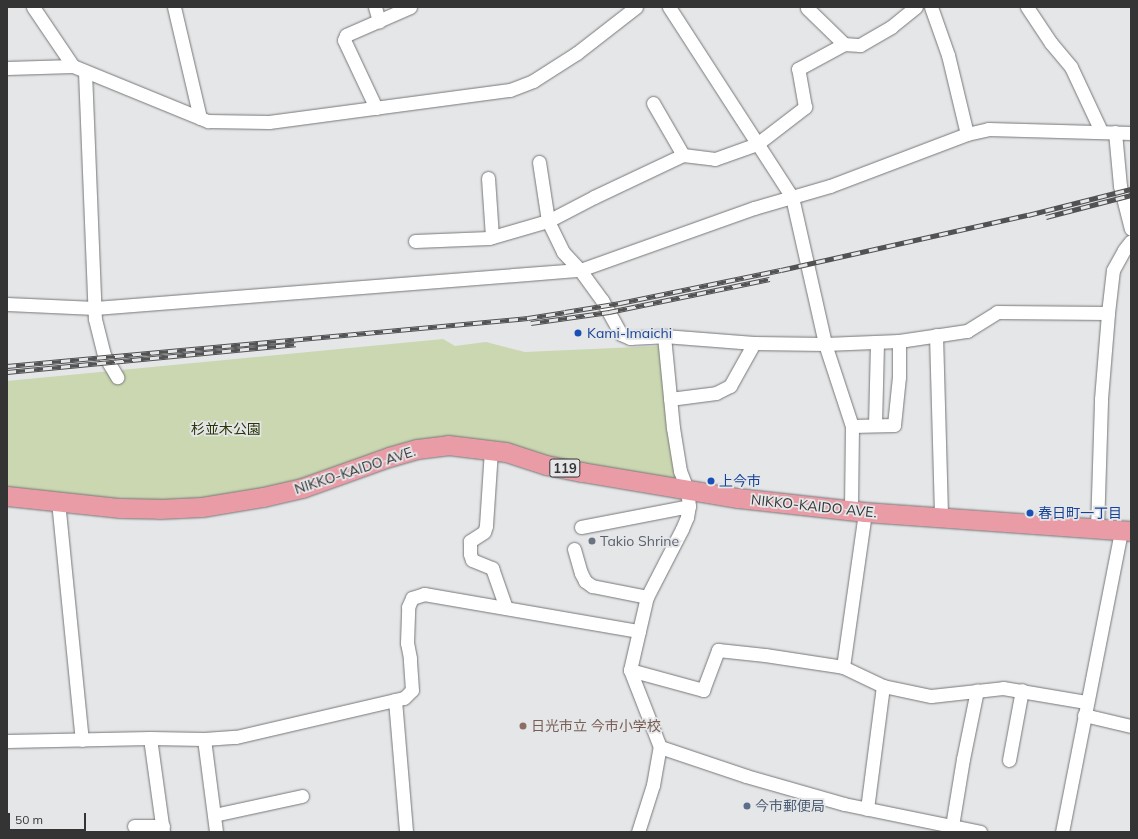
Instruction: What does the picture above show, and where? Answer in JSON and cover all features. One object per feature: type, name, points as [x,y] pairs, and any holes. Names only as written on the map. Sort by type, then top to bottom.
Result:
[{"type":"highway","name":"NIKKO-KAIDO AVE.","points":[[7,496],[120,508],[159,509],[202,506],[263,497],[302,488],[389,457],[417,449],[448,445],[506,452],[546,465],[688,498],[738,498],[858,511],[1126,531]]},
{"type":"street","points":[[33,7],[73,66]]},
{"type":"street","points":[[174,7],[200,118]]},
{"type":"street","points":[[375,7],[379,21]]},
{"type":"street","points":[[376,108],[344,40],[346,35],[410,7]]},
{"type":"street","points":[[7,68],[73,66],[208,121],[269,122],[510,90],[533,81],[577,53],[636,7]]},
{"type":"street","points":[[669,7],[792,197],[826,344],[852,426],[858,511],[843,667]]},
{"type":"street","points":[[808,7],[807,8],[844,44]]},
{"type":"street","points":[[415,241],[492,237],[548,222],[594,197],[683,155],[715,159],[757,144],[805,107],[798,69],[844,44],[860,45],[891,27],[916,7]]},
{"type":"street","points":[[931,7],[948,55],[967,134]]},
{"type":"street","points":[[1028,7],[1051,43],[1071,67],[1101,131]]},
{"type":"street","points":[[85,72],[95,319],[104,356],[117,377]]},
{"type":"street","points":[[652,103],[683,155]]},
{"type":"street","points":[[7,304],[95,308],[580,270],[754,208],[830,186],[967,134],[988,129],[1131,133]]},
{"type":"street","points":[[1115,132],[1120,186],[1131,229]]},
{"type":"street","points":[[539,162],[548,222],[563,252],[580,270],[602,300],[621,334],[630,338],[664,336],[754,343],[826,344],[899,341],[967,331],[997,312],[1108,313]]},
{"type":"street","points":[[488,178],[492,237]]},
{"type":"street","points":[[1097,529],[1101,399],[1113,270],[1124,250],[1131,241]]},
{"type":"street","points":[[936,335],[941,518]]},
{"type":"street","points":[[638,832],[653,785],[660,747],[630,670],[647,597],[687,517],[688,498],[680,471],[670,399],[664,336]]},
{"type":"street","points":[[852,426],[894,425],[899,377],[899,341]]},
{"type":"street","points":[[876,426],[877,342]]},
{"type":"street","points":[[670,399],[716,393],[730,386],[754,343]]},
{"type":"street","points":[[491,450],[486,526],[484,532],[470,541],[470,554],[472,560],[492,568],[506,608]]},
{"type":"street","points":[[581,527],[688,498]]},
{"type":"street","points":[[58,501],[82,740]]},
{"type":"street","points":[[1062,832],[1085,708],[1126,531]]},
{"type":"street","points":[[574,549],[581,573],[585,581],[592,586],[647,597]]},
{"type":"street","points":[[7,741],[150,738],[204,739],[236,737],[404,698],[412,690],[410,658],[407,643],[408,607],[412,598],[424,594],[639,631]]},
{"type":"street","points":[[630,670],[703,690],[718,650],[766,655],[843,667],[883,686],[931,696],[1003,688],[1022,690],[1085,708],[1131,726]]},
{"type":"street","points":[[868,809],[883,686]]},
{"type":"street","points":[[952,826],[962,759],[977,690]]},
{"type":"street","points":[[1008,760],[1022,690]]},
{"type":"street","points":[[395,700],[406,832]]},
{"type":"street","points":[[134,826],[163,829],[150,738]]},
{"type":"street","points":[[204,739],[216,832]]},
{"type":"street","points":[[660,747],[746,776],[844,804],[980,832]]},
{"type":"street","points":[[214,815],[302,796]]},
{"type":"green space","name":"杉並木公園","points":[[443,339],[455,346],[486,342],[525,352],[659,346],[681,485],[453,441],[301,486],[157,505],[7,488],[7,381]]},
{"type":"railway","points":[[7,366],[528,318],[620,303],[781,270],[1028,215],[1131,189]]},
{"type":"railway","points":[[1046,217],[1131,195]]},
{"type":"railway","points":[[531,323],[609,312],[770,279]]},
{"type":"railway","points":[[7,372],[296,344]]},
{"type":"place","name":"Kami-Imaichi","points":[[578,333]]},
{"type":"place","name":"上今市","points":[[711,481]]},
{"type":"place","name":"春日町一丁目","points":[[1030,513]]},
{"type":"place","name":"Takio Shrine","points":[[592,541]]},
{"type":"place","name":"日光市立 今市小学校","points":[[523,726]]},
{"type":"place","name":"今市郵便局","points":[[747,806]]}]
